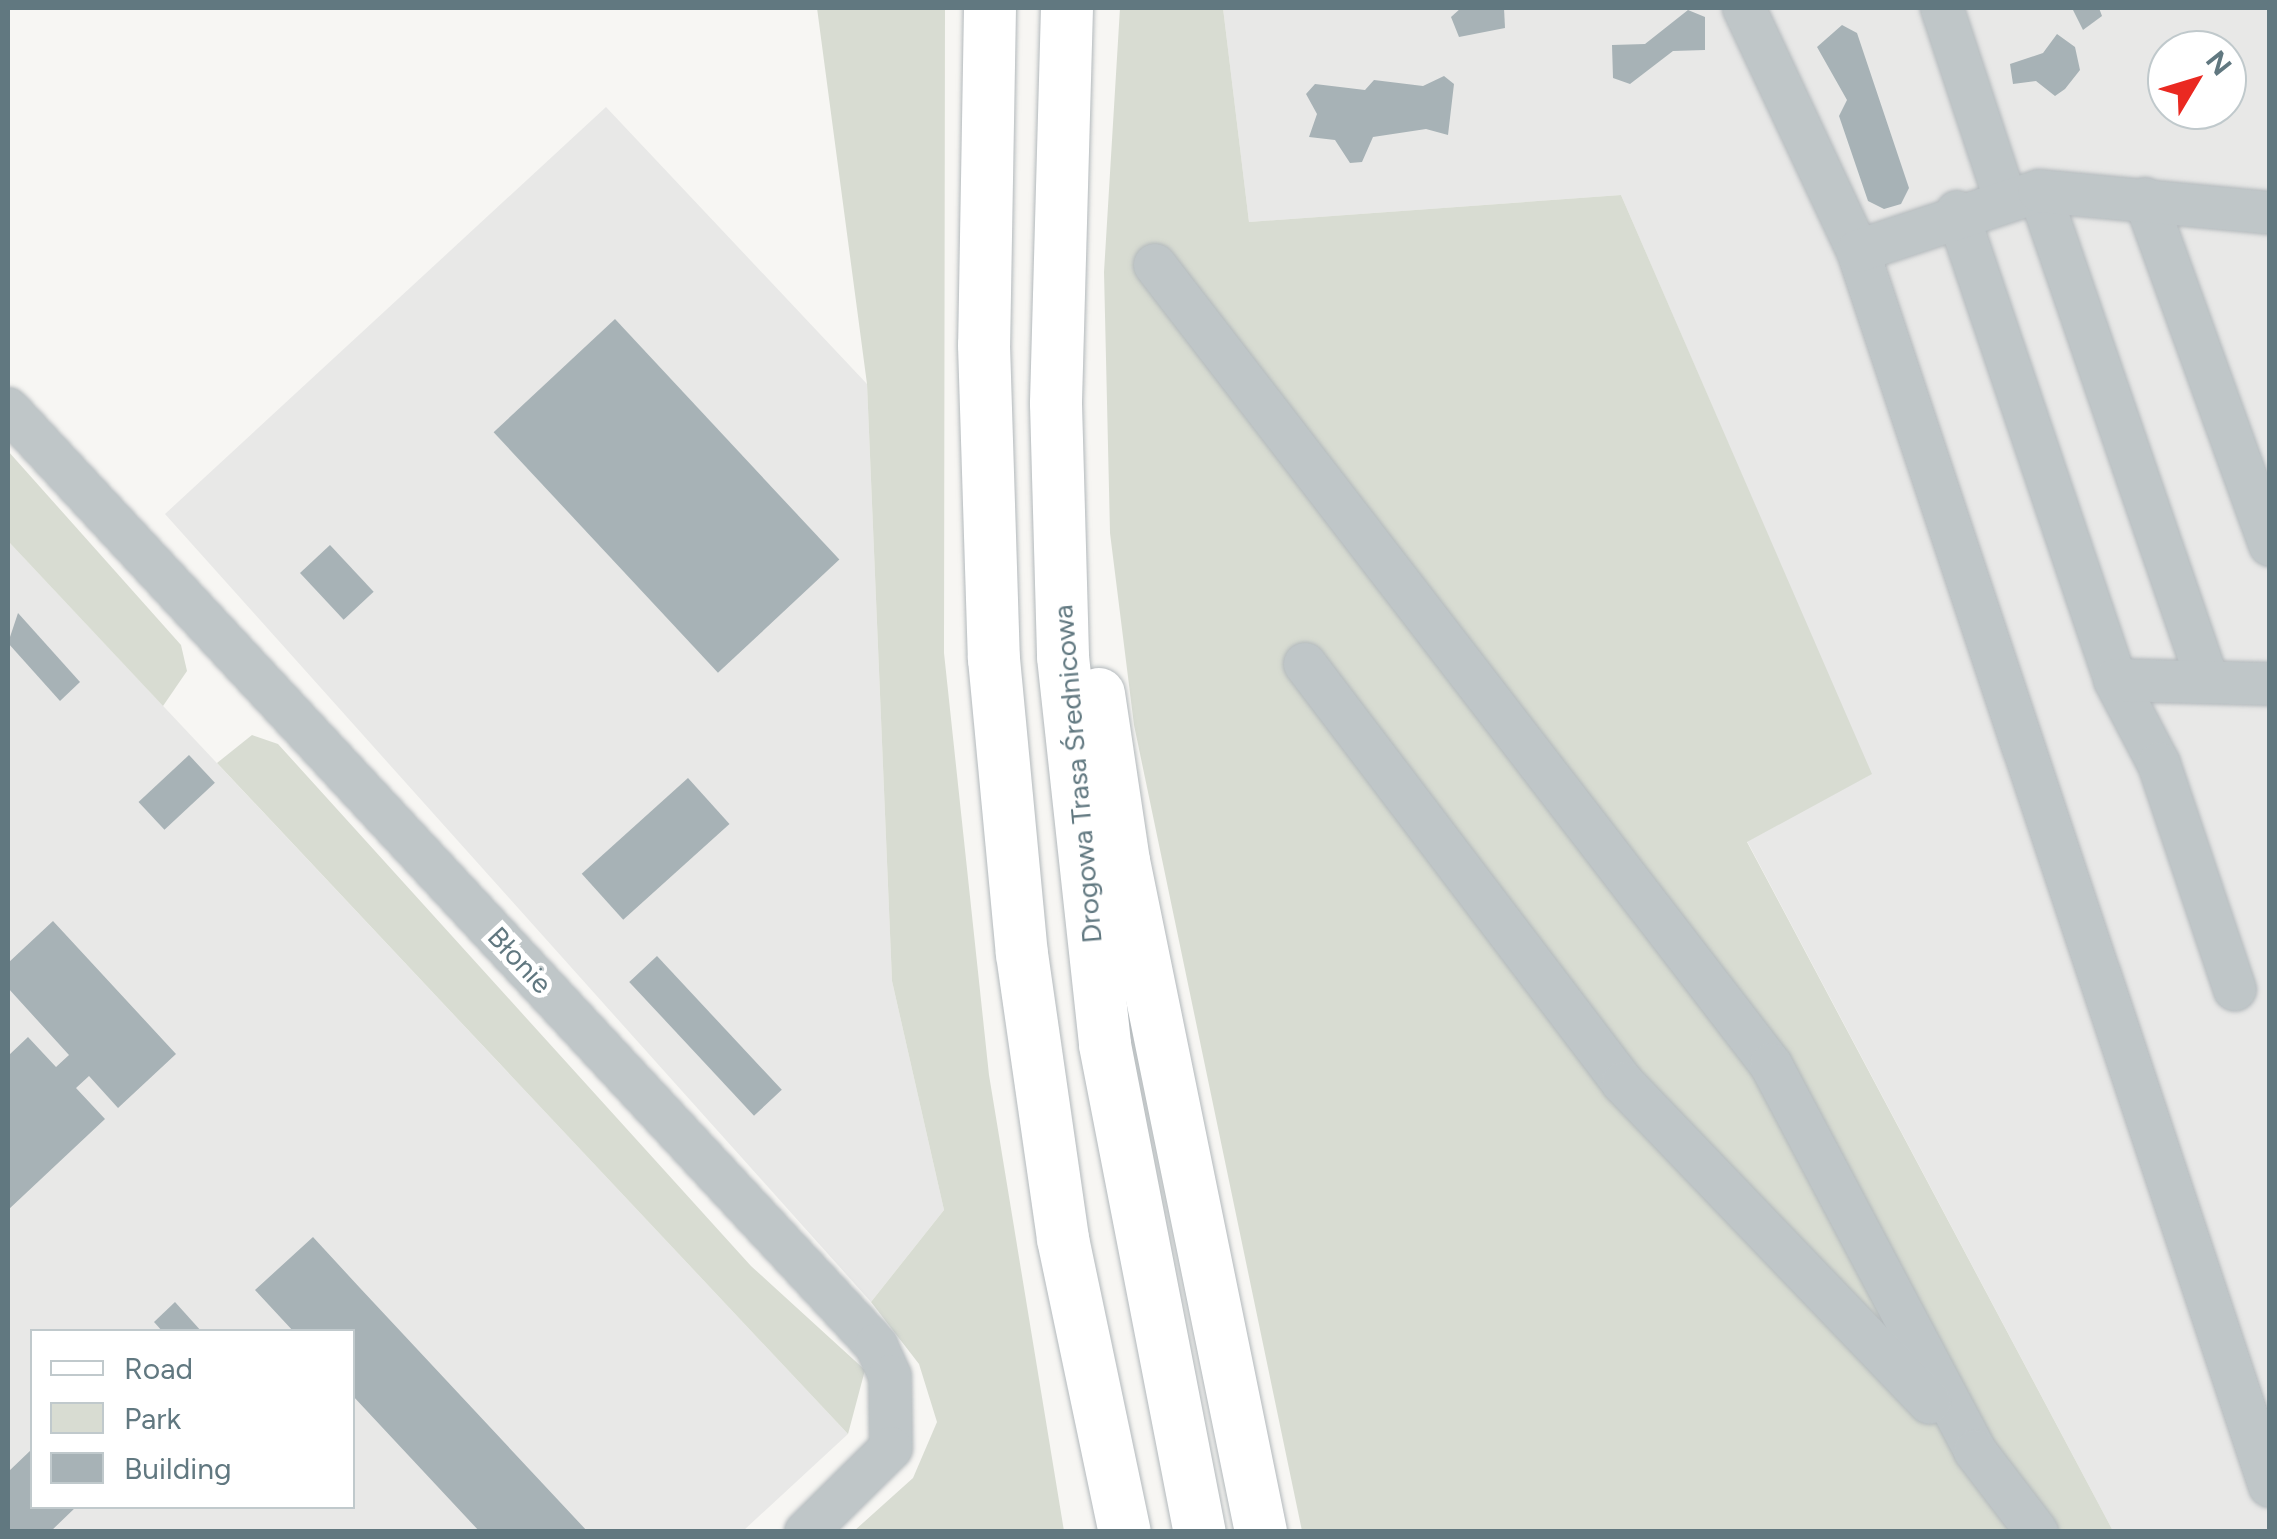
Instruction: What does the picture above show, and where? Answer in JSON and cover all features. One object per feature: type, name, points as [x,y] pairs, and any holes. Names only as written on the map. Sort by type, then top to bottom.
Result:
[{"type":"main road","points":[[990,8],[984,345],[994,659],[1022,954],[1063,1239],[1125,1532]]},
{"type":"main road","name":"Drogowa Trasa Średnicowa","points":[[1067,8],[1056,404],[1063,657],[1086,908],[1139,1254],[1200,1532]]},
{"type":"main road","points":[[1056,404],[1124,861],[1261,1532]]},
{"type":"lane","points":[[1744,8],[1858,252],[2270,1486]]},
{"type":"lane","points":[[1942,8],[2022,194],[2208,682]]},
{"type":"lane","points":[[1858,252],[1957,212],[2022,194],[2145,198],[2270,213]]},
{"type":"lane","points":[[2145,198],[2270,544]]},
{"type":"lane","points":[[1957,212],[2115,680],[2159,764],[2235,990]]},
{"type":"lane","points":[[1155,265],[1771,1066],[1975,1452]]},
{"type":"lane","name":"Błonie","points":[[8,410],[876,1345],[890,1376],[891,1448],[806,1532]]},
{"type":"lane","points":[[1305,664],[1623,1083],[1975,1452],[2037,1532]]},
{"type":"lane","points":[[2115,680],[2270,684]]},
{"type":"shaded area","points":[[1223,8],[2269,8],[2269,1531],[2113,1531],[1747,841],[1871,774],[1621,195],[1249,222]]},
{"type":"shaded area","points":[[606,107],[867,384],[892,981],[944,1210],[871,1302],[165,514]]},
{"type":"shaded area","points":[[8,541],[848,1434],[743,1531],[8,1531]]},
{"type":"green space","points":[[817,8],[945,8],[944,653],[989,1075],[1064,1531],[854,1531],[913,1478],[937,1422],[919,1364],[871,1302],[944,1210],[892,981],[867,384]]},
{"type":"green space","points":[[1120,8],[1223,8],[1249,222],[1621,195],[1872,774],[1747,842],[2113,1531],[1302,1531],[1134,725],[1110,533],[1104,272]]},
{"type":"green space","points":[[8,451],[181,645],[187,671],[163,706],[8,541]]},
{"type":"green space","points":[[252,735],[278,744],[751,1266],[865,1370],[848,1434],[217,763]]},
{"type":"building","points":[[1461,8],[1504,8],[1505,28],[1459,37],[1451,17]]},
{"type":"building","points":[[2072,8],[2099,8],[2102,16],[2083,30]]},
{"type":"building","points":[[1688,10],[1705,17],[1705,50],[1673,51],[1630,84],[1613,78],[1612,45],[1645,44]]},
{"type":"building","points":[[1842,25],[1857,33],[1909,188],[1901,204],[1884,209],[1868,201],[1839,116],[1847,100],[1817,47]]},
{"type":"building","points":[[2057,34],[2075,47],[2080,70],[2065,89],[2055,96],[2036,81],[2013,84],[2010,64],[2043,53]]},
{"type":"building","points":[[1444,76],[1454,84],[1448,135],[1426,129],[1373,137],[1362,162],[1350,163],[1335,140],[1309,137],[1317,114],[1306,94],[1315,84],[1365,90],[1374,80],[1423,86]]},
{"type":"building","points":[[615,319],[839,560],[718,673],[494,432]]},
{"type":"building","points":[[330,545],[374,592],[344,620],[300,573]]},
{"type":"building","points":[[18,613],[80,682],[60,701],[8,643]]},
{"type":"building","points":[[189,755],[215,783],[164,830],[139,802]]},
{"type":"building","points":[[688,778],[729,824],[623,920],[582,874]]},
{"type":"building","points":[[53,921],[176,1054],[118,1108],[89,1076],[76,1088],[105,1119],[8,1210],[8,1056],[28,1037],[56,1067],[69,1055],[8,988],[8,963]]},
{"type":"building","points":[[657,956],[782,1090],[754,1116],[629,982]]},
{"type":"building","points":[[313,1237],[588,1532],[480,1532],[355,1398],[355,1329],[291,1329],[255,1290]]},
{"type":"building","points":[[175,1302],[199,1329],[160,1329],[154,1322]]},
{"type":"building","points":[[30,1451],[30,1509],[74,1509],[50,1532],[8,1532],[8,1472]]}]
